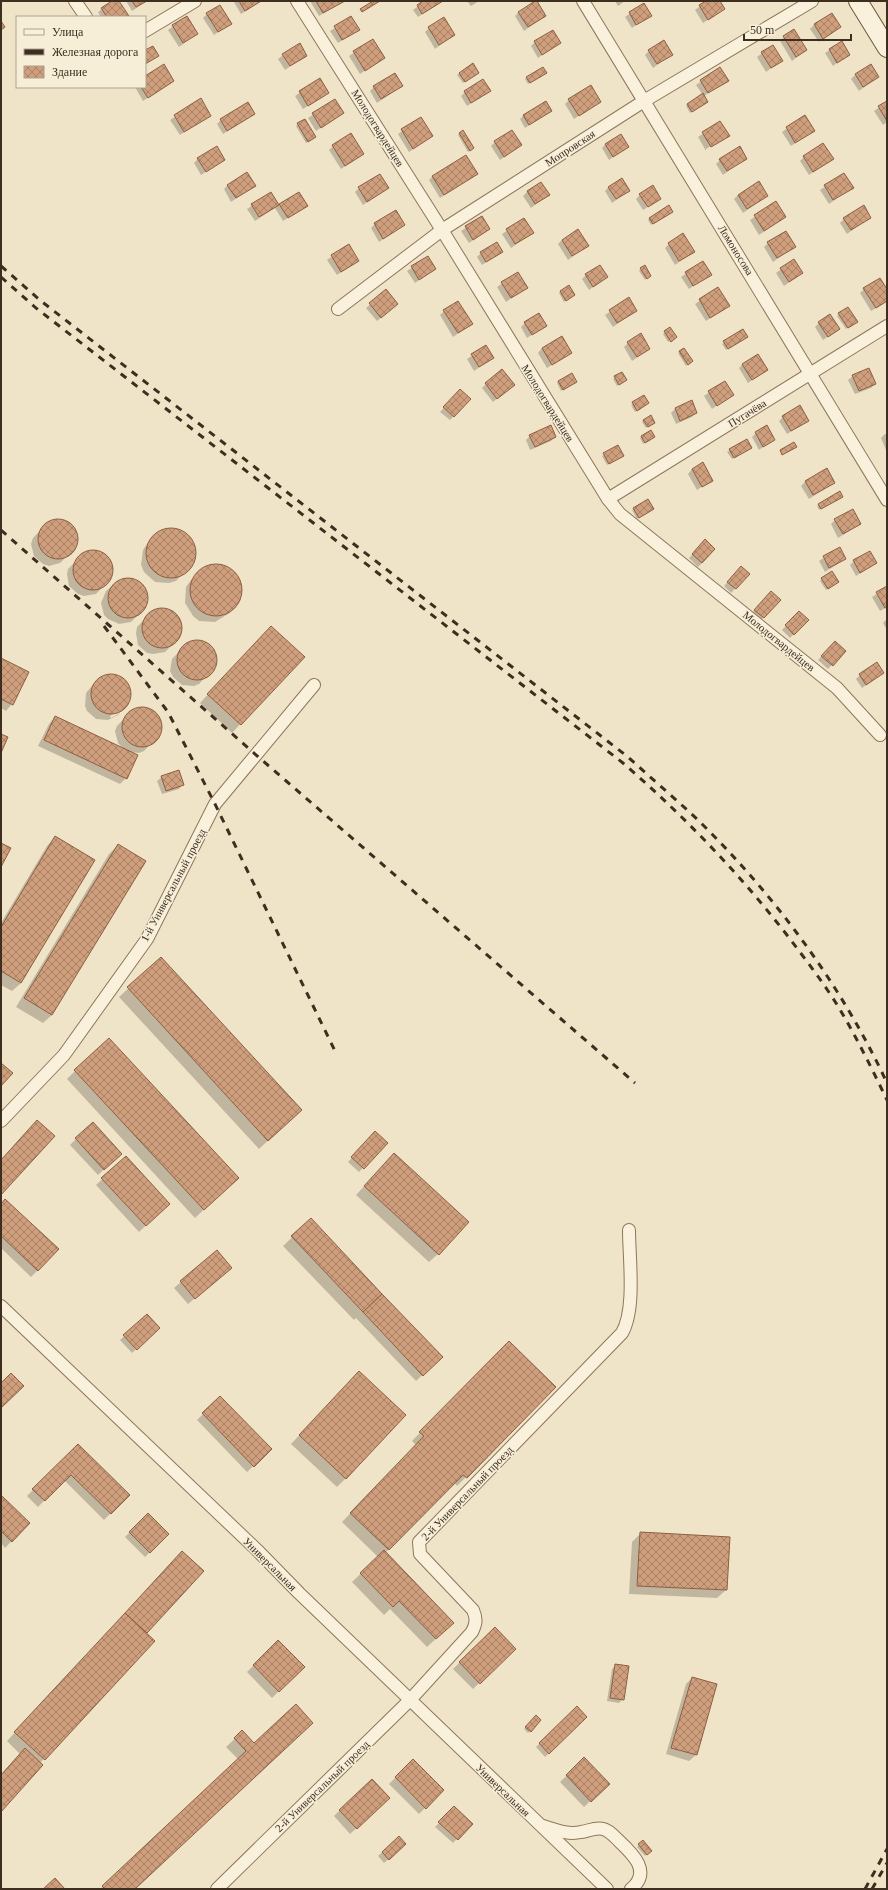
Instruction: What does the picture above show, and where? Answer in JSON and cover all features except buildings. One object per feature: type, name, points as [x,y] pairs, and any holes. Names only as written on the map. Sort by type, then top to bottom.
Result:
[{"type":"main road","points":[[858,1],[887,48]]},
{"type":"street","points":[[75,1],[85,16]]},
{"type":"street","points":[[146,30],[195,1]]},
{"type":"street","name":"Молодогвардейцев","points":[[297,1],[442,230],[608,499],[620,514],[837,688],[880,735]]},
{"type":"street","name":"Ломоносова","points":[[583,1],[887,500]]},
{"type":"street","name":"Мопровская","points":[[338,309],[442,230],[644,101],[812,1]]},
{"type":"street","name":"Пугачёва","points":[[608,499],[887,326]]},
{"type":"street","name":"1-й Универсальный проезд","points":[[1,1121],[64,1056],[147,939],[215,804],[314,685]]},
{"type":"street","name":"2-й Универсальный проезд","points":[[217,1889],[410,1700],[472,1632],[476,1617],[468,1603],[420,1554],[419,1542],[622,1333],[627,1325],[630,1306],[629,1230]]},
{"type":"street","name":"Универсальная","points":[[1,1306],[257,1550],[299,1593],[607,1889]]},
{"type":"street","name":"Универсальная","points":[[538,1824],[569,1833],[603,1828],[610,1832],[635,1856],[638,1862],[640,1875],[638,1881],[630,1889]]},
{"type":"railway","points":[[1,266],[41,301],[628,757],[700,822],[755,881],[805,944],[849,1012],[887,1083]]},
{"type":"railway","points":[[1,277],[36,308],[623,763],[646,783],[690,825],[732,869],[790,939],[836,1003],[869,1063],[887,1100]]},
{"type":"railway","points":[[1,530],[255,754],[635,1083]]},
{"type":"railway","points":[[104,626],[168,712],[215,804],[336,1053]]},
{"type":"railway","points":[[865,1889],[887,1849]]},
{"type":"railway","points":[[872,1889],[887,1863]]}]
